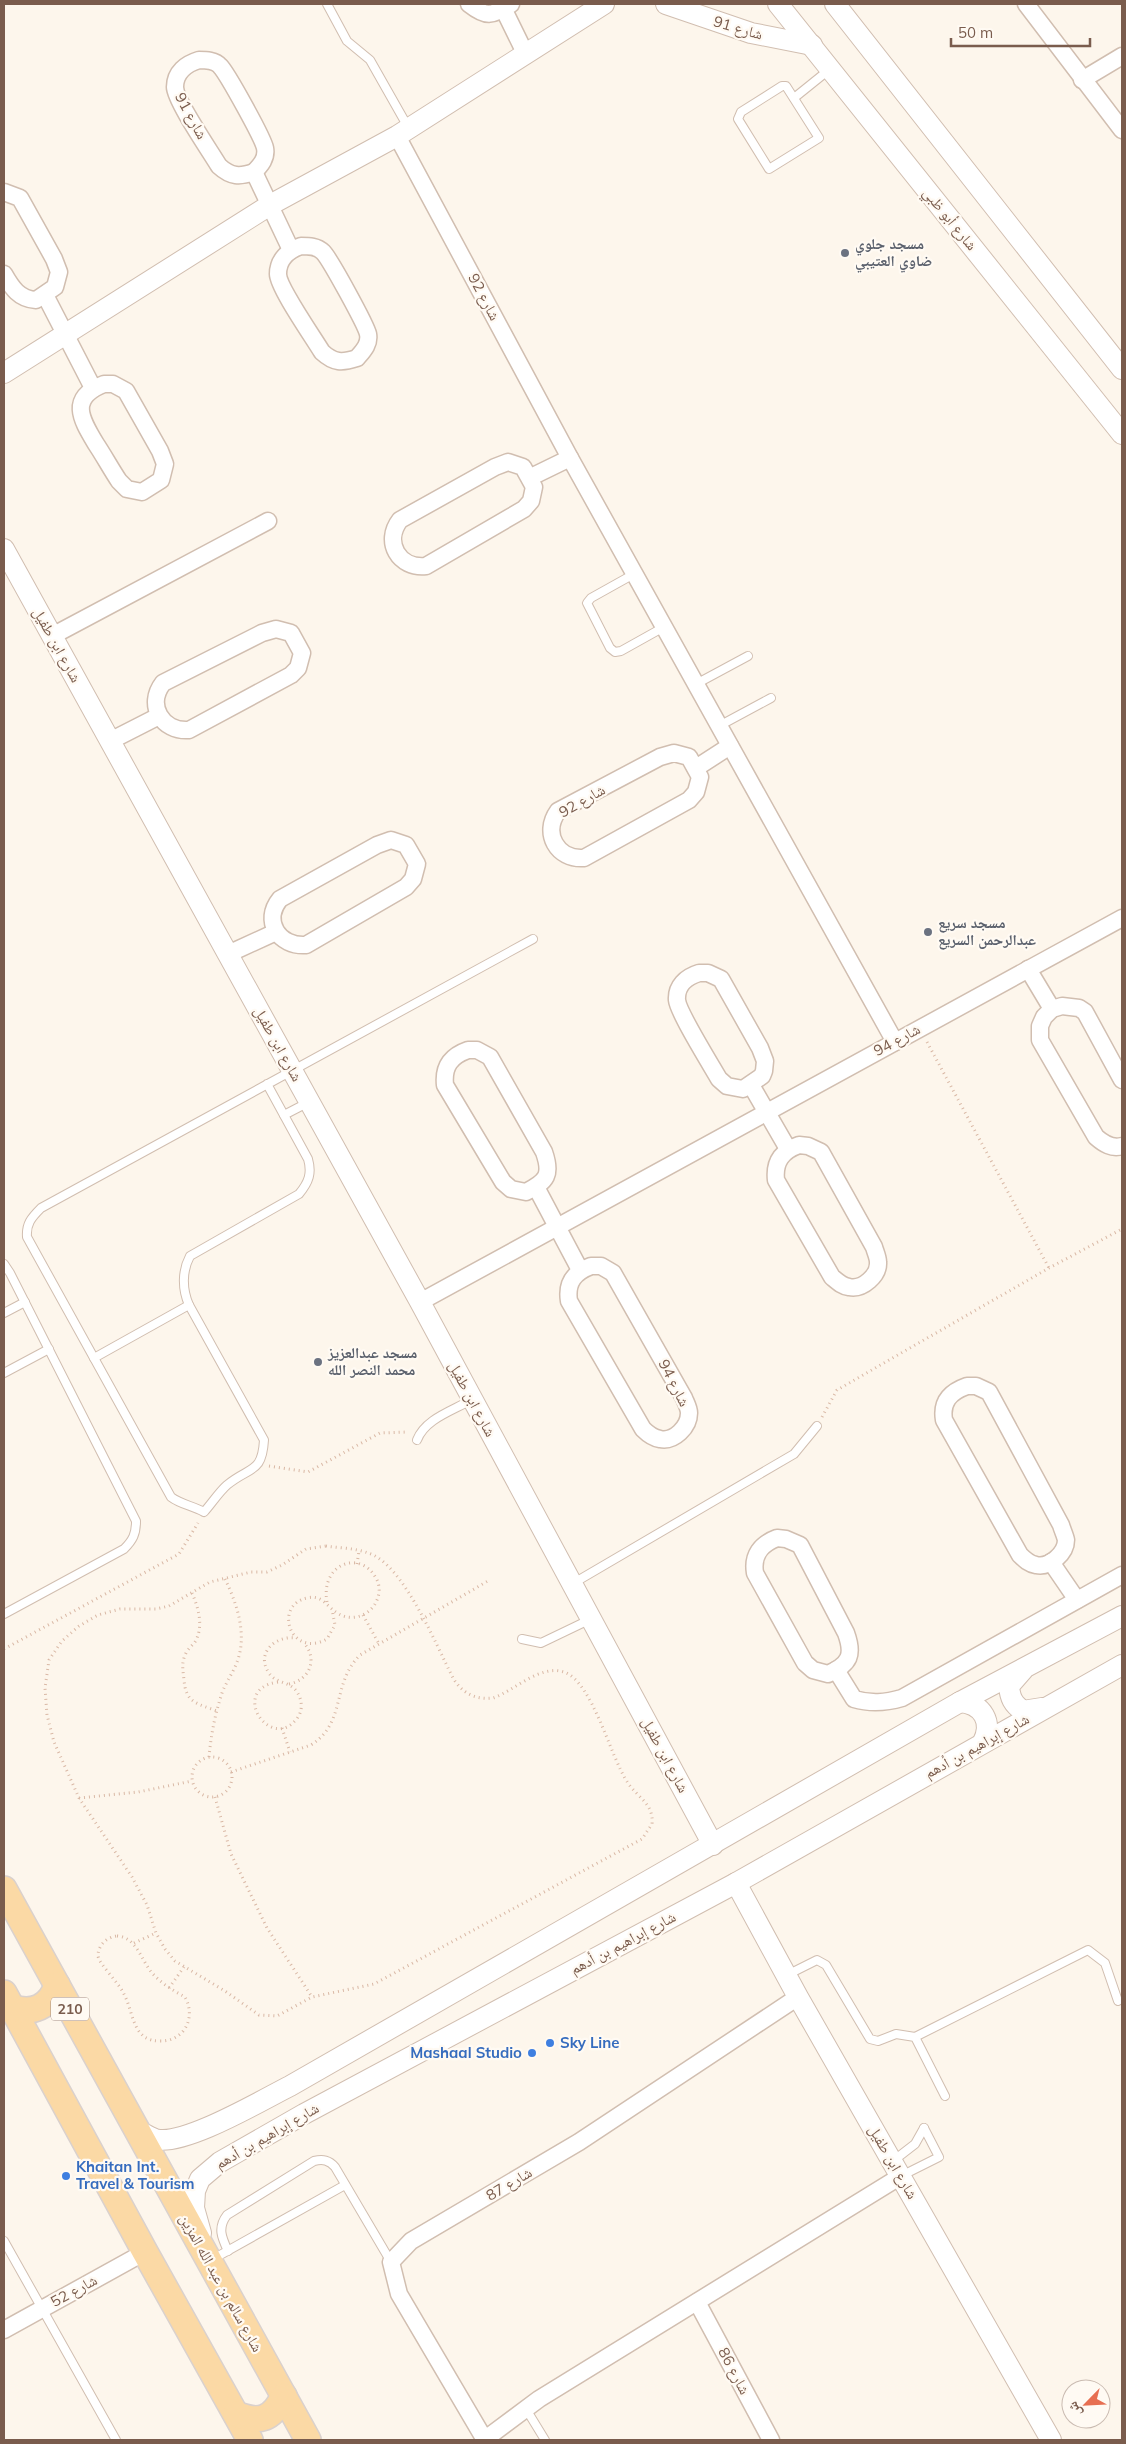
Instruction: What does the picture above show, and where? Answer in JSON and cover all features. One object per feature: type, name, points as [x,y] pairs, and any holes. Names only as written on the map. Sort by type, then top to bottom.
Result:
[{"type":"main road","name":"شارع سالم بن عبد الله المزين","points":[[4,1889],[137,2130],[219,2256],[284,2396],[308,2440]]},
{"type":"main road","points":[[8,2000],[26,2011],[40,2008],[51,1999],[57,1985]]},
{"type":"main road","points":[[8,2000],[250,2440]]},
{"type":"main road","points":[[236,2414],[250,2420],[265,2418],[277,2409],[284,2396]]},
{"type":"main road","points":[[287,2440],[300,2440]]},
{"type":"street","points":[[469,4],[486,15],[493,15],[507,6],[526,55]]},
{"type":"street","points":[[4,373],[270,205],[403,133],[604,4]]},
{"type":"street","name":"شارع 91","points":[[666,4],[751,33],[812,45]]},
{"type":"street","name":"شارع أبو ظبي","points":[[778,4],[1122,434]]},
{"type":"street","points":[[836,4],[1122,369]]},
{"type":"street","points":[[1026,4],[1082,80],[1122,130]]},
{"type":"street","points":[[1082,80],[1122,56]]},
{"type":"street","name":"شارع 91","points":[[199,60],[208,60],[221,66],[260,136],[265,149],[262,164],[254,172],[242,176],[227,173],[214,158],[176,94],[176,80],[180,71],[188,64],[199,60]]},
{"type":"street","name":"شارع 92","points":[[403,133],[570,458],[895,1042]]},
{"type":"street","points":[[254,172],[291,250]]},
{"type":"street","points":[[4,192],[20,198],[54,259],[59,272],[56,287],[36,300],[21,296],[13,289],[4,274]]},
{"type":"street","points":[[301,246],[311,246],[324,253],[363,322],[368,335],[364,350],[357,358],[339,362],[330,359],[322,352],[279,280],[279,266],[283,257],[291,250],[301,246]]},
{"type":"street","points":[[45,295],[93,388]]},
{"type":"street","points":[[104,384],[113,384],[126,391],[160,451],[165,464],[161,480],[152,488],[142,492],[127,489],[119,481],[81,419],[81,404],[93,388],[104,384]]},
{"type":"street","points":[[531,477],[570,458]]},
{"type":"street","points":[[508,462],[523,467],[531,477],[534,493],[531,501],[524,509],[426,566],[412,566],[403,561],[396,553],[392,542],[393,533],[400,520],[486,472],[508,462]]},
{"type":"street","points":[[52,636],[268,521]]},
{"type":"street","name":"شارع ابن طفيل","points":[[4,549],[420,1302],[713,1844]]},
{"type":"street","points":[[276,629],[291,633],[298,643],[302,659],[298,668],[291,676],[189,730],[175,729],[166,724],[159,716],[155,706],[156,696],[163,684],[262,633],[276,629]]},
{"type":"street","points":[[110,741],[159,716]]},
{"type":"street","points":[[696,768],[730,746]]},
{"type":"street","name":"شارع 92","points":[[674,753],[684,755],[689,758],[696,768],[700,777],[700,784],[689,800],[584,858],[570,857],[560,852],[554,844],[550,833],[551,824],[558,811],[660,757],[674,753]]},
{"type":"street","points":[[391,840],[406,845],[413,855],[417,871],[413,880],[406,887],[306,945],[292,944],[282,940],[276,932],[272,921],[273,911],[280,899],[377,845],[391,840]]},
{"type":"street","name":"شارع 94","points":[[420,1302],[1122,918]]},
{"type":"street","points":[[228,954],[276,932]]},
{"type":"street","points":[[1028,969],[1052,1009]]},
{"type":"street","points":[[708,973],[721,979],[760,1048],[765,1062],[764,1071],[762,1076],[751,1085],[736,1089],[727,1086],[719,1079],[678,1006],[678,992],[682,982],[690,975],[708,973]]},
{"type":"street","points":[[1122,1080],[1085,1012],[1072,1006],[1062,1006],[1052,1009],[1044,1016],[1040,1026],[1040,1040],[1096,1137],[1104,1144],[1113,1147],[1122,1146]]},
{"type":"street","points":[[468,1050],[477,1050],[490,1056],[544,1152],[549,1165],[545,1180],[536,1187],[526,1192],[520,1192],[511,1189],[503,1182],[445,1085],[445,1070],[457,1054],[468,1050]]},
{"type":"street","points":[[751,1085],[788,1149]]},
{"type":"street","points":[[808,1146],[821,1152],[874,1247],[878,1260],[875,1275],[864,1284],[850,1287],[841,1284],[832,1277],[776,1180],[776,1166],[788,1149],[808,1146]]},
{"type":"street","points":[[536,1187],[580,1270]]},
{"type":"street","name":"شارع 94","points":[[591,1266],[601,1266],[613,1273],[684,1398],[689,1412],[688,1422],[674,1436],[660,1439],[651,1436],[643,1429],[568,1301],[568,1286],[580,1270],[591,1266]]},
{"type":"street","points":[[967,1386],[976,1386],[989,1392],[1061,1525],[1066,1538],[1062,1553],[1051,1562],[1037,1565],[1028,1562],[1020,1555],[944,1420],[944,1406],[948,1397],[956,1390],[967,1386]]},
{"type":"street","points":[[777,1538],[786,1538],[800,1545],[851,1646],[847,1662],[836,1670],[822,1674],[813,1670],[805,1663],[754,1573],[754,1559],[759,1549],[766,1542],[777,1538]]},
{"type":"street","points":[[1051,1562],[1077,1600]]},
{"type":"street","points":[[836,1670],[854,1699],[868,1704],[888,1702],[902,1698],[1122,1575]]},
{"type":"street","points":[[137,2130],[156,2139],[173,2139],[199,2131],[326,2066],[960,1702],[1122,1616]]},
{"type":"street","name":"شارع إبراهيم بن أدهم","points":[[219,2256],[194,2208],[195,2191],[200,2179],[220,2162],[341,2094],[736,1883],[983,1742],[1122,1666]]},
{"type":"street","points":[[1026,1667],[1009,1686],[1010,1697],[1016,1706],[1023,1711],[1047,1707]]},
{"type":"street","points":[[960,1702],[970,1703],[985,1715],[988,1724],[983,1742]]},
{"type":"street","name":"شارع ابن طفيل","points":[[736,1883],[798,1997],[1051,2440]]},
{"type":"street","name":"شارع 87","points":[[391,2262],[411,2241],[579,2142],[798,1997]]},
{"type":"street","points":[[326,2066],[320,2076],[322,2087],[330,2094],[341,2094]]},
{"type":"street","points":[[391,2262],[400,2294],[485,2440],[526,2409],[697,2302],[897,2169]]},
{"type":"street","name":"شارع 52","points":[[4,2330],[145,2252]]},
{"type":"street","name":"شارع 86","points":[[697,2302],[771,2440]]},
{"type":"lane","points":[[326,4],[347,41],[370,60],[403,133]]},
{"type":"lane","points":[[794,98],[830,69]]},
{"type":"lane","points":[[782,86],[786,86],[794,98],[819,138],[769,169],[738,119],[738,116],[740,112],[782,86]]},
{"type":"lane","points":[[634,574],[591,598],[587,603],[610,648],[615,652],[621,651],[664,627]]},
{"type":"lane","points":[[696,684],[748,656]]},
{"type":"lane","points":[[719,726],[771,698]]},
{"type":"lane","points":[[267,1084],[308,1158],[311,1168],[308,1183],[299,1194],[190,1256],[185,1266],[184,1282],[189,1305],[264,1440],[263,1454],[259,1465],[227,1485],[204,1512],[189,1504],[178,1502],[171,1497],[27,1237],[26,1229],[29,1220],[40,1208],[533,938]]},
{"type":"lane","points":[[284,1115],[309,1102]]},
{"type":"lane","points":[[4,1264],[136,1521],[136,1532],[132,1542],[124,1549],[4,1614]]},
{"type":"lane","points":[[4,1313],[25,1302]]},
{"type":"lane","points":[[94,1358],[189,1305]]},
{"type":"lane","points":[[4,1373],[49,1349]]},
{"type":"lane","points":[[416,1440],[420,1432],[427,1425],[473,1399]]},
{"type":"lane","points":[[572,1584],[794,1454],[817,1426]]},
{"type":"lane","points":[[522,1639],[540,1643],[591,1618]]},
{"type":"lane","points":[[786,1975],[817,1960],[826,1965],[870,2039],[878,2041],[896,2034],[915,2037],[1088,1950],[1105,1963],[1118,2001]]},
{"type":"lane","points":[[915,2037],[945,2096]]},
{"type":"lane","points":[[924,2128],[940,2157],[897,2169],[915,2144],[924,2128]]},
{"type":"lane","points":[[219,2256],[221,2225],[227,2215],[320,2159],[331,2163],[391,2262]]},
{"type":"lane","points":[[219,2256],[345,2185]]},
{"type":"lane","points":[[4,2241],[116,2440]]},
{"type":"lane","points":[[526,2409],[545,2440]]},
{"type":"path","points":[[920,1028],[1049,1268]]},
{"type":"path","points":[[817,1426],[837,1390],[1049,1268],[1122,1229]]},
{"type":"path","points":[[259,1465],[308,1472],[380,1432],[420,1432]]},
{"type":"path","points":[[4,1649],[179,1554],[204,1512]]},
{"type":"path","points":[[326,1546],[359,1551],[369,1553],[387,1564],[400,1579],[453,1678],[463,1691],[485,1699],[493,1698],[551,1670],[564,1672],[574,1679],[592,1703],[614,1759],[629,1784],[649,1806],[652,1824],[642,1839],[374,1984],[312,1997],[277,2016],[265,2017],[253,2012],[225,1991],[184,1967],[165,1949],[156,1933],[146,1905],[132,1877],[79,1798],[54,1742],[47,1715],[45,1688],[49,1660],[67,1636],[78,1626],[98,1615],[120,1609],[156,1609],[169,1606],[224,1577],[251,1572],[267,1572],[306,1549],[326,1546]]},
{"type":"path","points":[[357,1564],[359,1551]]},
{"type":"path","points":[[278,1682],[267,1671],[266,1655],[269,1648],[280,1638],[296,1638],[303,1642],[319,1643],[332,1633],[335,1616],[327,1602],[325,1585],[328,1577],[340,1566],[357,1564],[372,1572],[379,1587],[376,1604],[363,1616],[346,1617],[332,1609]]},
{"type":"path","points":[[209,1757],[216,1711],[222,1691],[238,1661],[241,1639],[239,1617],[234,1596],[224,1577]]},
{"type":"path","points":[[231,1772],[311,1745],[327,1731],[336,1712],[346,1672],[360,1655],[488,1581]]},
{"type":"path","points":[[192,1593],[196,1604],[199,1628],[197,1640],[187,1651],[182,1665],[184,1689],[188,1697],[194,1702],[216,1711]]},
{"type":"path","points":[[296,1638],[289,1624],[292,1608],[297,1602],[312,1597],[327,1602]]},
{"type":"path","points":[[363,1616],[379,1644]]},
{"type":"path","points":[[288,1684],[298,1693],[301,1708],[295,1721],[282,1728],[274,1728],[261,1721],[255,1706],[259,1692],[271,1683],[288,1684],[302,1680],[310,1668],[311,1654],[303,1642]]},
{"type":"path","points":[[282,1728],[290,1752]]},
{"type":"path","points":[[209,1757],[223,1760],[231,1772],[230,1785],[226,1790],[215,1796],[203,1795],[192,1781],[193,1768],[202,1759],[209,1757]]},
{"type":"path","points":[[79,1798],[138,1792],[192,1781]]},
{"type":"path","points":[[215,1796],[231,1854],[267,1928],[312,1997]]},
{"type":"path","points":[[134,1943],[156,1933]]},
{"type":"path","points":[[122,1936],[134,1943],[142,1960],[154,1976],[169,1988],[185,1997],[190,2010],[187,2024],[179,2035],[173,2039],[152,2041],[135,2028],[125,1995],[114,1977],[98,1958],[99,1948],[108,1938],[122,1936]]},
{"type":"path","points":[[169,1988],[184,1967]]},
{"type":"place","name":"مسجد جلوي ضاوي العتيبي","points":[[845,253]]},
{"type":"place","name":"مسجد سريع عبدالرحمن السريع","points":[[928,932]]},
{"type":"place","name":"مسجد عبدالعزيز محمد النصر الله","points":[[318,1362]]},
{"type":"place","name":"Sky Line","points":[[550,2043]]},
{"type":"place","name":"Mashaal Studio","points":[[532,2053]]},
{"type":"place","name":"Khaitan Int. Travel & Tourism","points":[[66,2176]]}]
